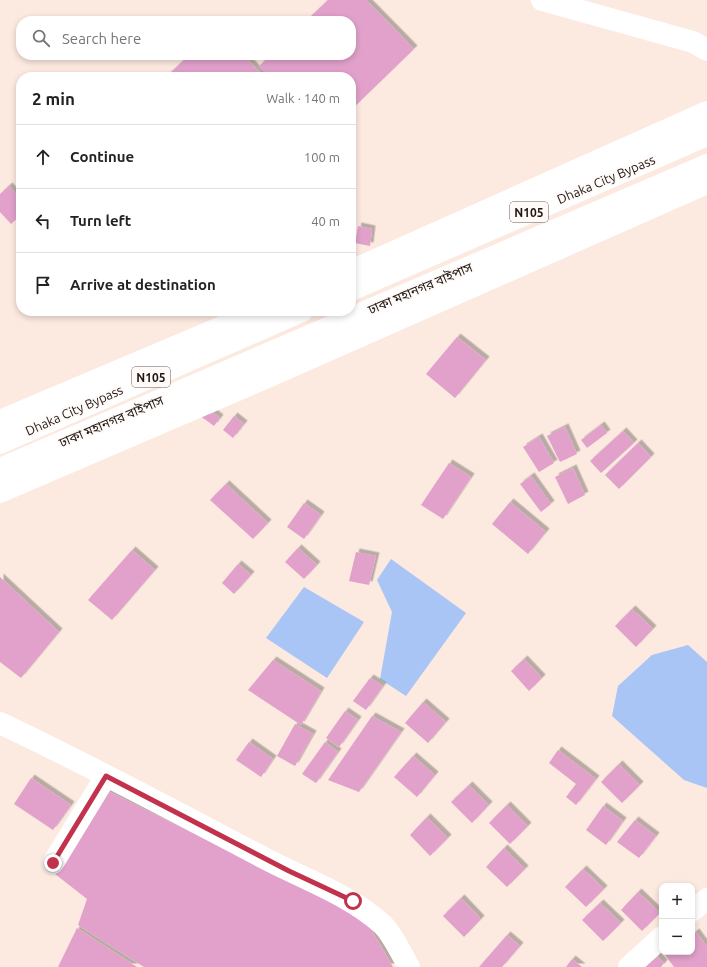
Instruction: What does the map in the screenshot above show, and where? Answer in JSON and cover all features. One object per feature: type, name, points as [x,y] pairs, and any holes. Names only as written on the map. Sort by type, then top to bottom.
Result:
[{"type":"main road","points":[[542,0],[693,42],[707,50]]},
{"type":"main road","points":[[356,269],[707,112]]},
{"type":"main road","name":"Dhaka City Bypass","points":[[356,288],[707,135]]},
{"type":"main road","name":"ঢাকা মহানগর বাইপাস","points":[[356,316],[707,165]]},
{"type":"main road","points":[[0,492],[270,376],[707,183]]},
{"type":"main road","points":[[0,421],[248,316]]},
{"type":"main road","name":"Dhaka City Bypass","points":[[0,443],[291,316]]},
{"type":"main road","name":"ঢাকা মহানগর বাইপাস","points":[[0,469],[356,316]]},
{"type":"main road","points":[[0,723],[67,754],[106,776],[289,871],[353,901],[383,925],[409,967]]},
{"type":"main road","points":[[53,863],[106,776]]},
{"type":"main road","points":[[695,909],[707,899]]},
{"type":"main road","points":[[629,967],[659,940]]},
{"type":"water","points":[[391,559],[466,613],[406,696],[380,679],[392,612],[377,580]]},
{"type":"water","points":[[304,587],[364,622],[327,678],[266,638]]},
{"type":"water","points":[[688,645],[707,662],[707,788],[684,780],[612,716],[618,686],[652,655]]},
{"type":"building","points":[[328,0],[366,0],[414,49],[356,105],[356,72],[265,72],[259,66],[266,60],[356,60],[356,16],[311,16]]},
{"type":"building","points":[[184,60],[248,60],[259,72],[171,72]]},
{"type":"building","points":[[9,186],[16,194],[16,220],[11,224],[0,212],[0,194]]},
{"type":"building","points":[[358,226],[372,229],[370,246],[356,243]]},
{"type":"building","points":[[457,337],[486,360],[455,398],[426,374]]},
{"type":"building","points":[[205,406],[220,418],[214,426],[199,415]]},
{"type":"building","points":[[234,416],[244,424],[233,438],[223,430]]},
{"type":"building","points":[[601,425],[607,433],[587,448],[581,440]]},
{"type":"building","points":[[565,427],[577,454],[560,462],[547,436]]},
{"type":"building","points":[[623,431],[634,443],[601,473],[590,461]]},
{"type":"building","points":[[539,437],[554,463],[539,472],[523,447]]},
{"type":"building","points":[[638,443],[651,457],[619,489],[605,475]]},
{"type":"building","points":[[449,463],[471,477],[443,519],[421,505]]},
{"type":"building","points":[[573,468],[585,495],[568,504],[555,477]]},
{"type":"building","points":[[531,476],[551,504],[541,512],[520,484]]},
{"type":"building","points":[[226,484],[268,523],[253,539],[210,500]]},
{"type":"building","points":[[510,502],[546,532],[528,554],[492,524]]},
{"type":"building","points":[[304,503],[321,515],[304,539],[287,527]]},
{"type":"building","points":[[298,548],[317,565],[304,579],[285,562]]},
{"type":"building","points":[[132,550],[155,570],[112,620],[88,600]]},
{"type":"building","points":[[356,552],[376,556],[369,585],[349,581]]},
{"type":"building","points":[[238,564],[251,575],[234,594],[222,583]]},
{"type":"building","points":[[0,577],[59,632],[21,678],[0,662]]},
{"type":"building","points":[[632,609],[653,629],[636,647],[615,626]]},
{"type":"building","points":[[524,659],[542,678],[529,691],[511,671]]},
{"type":"building","points":[[273,660],[321,691],[301,725],[248,690]]},
{"type":"building","points":[[370,678],[383,686],[366,710],[353,701]]},
{"type":"building","points":[[423,702],[446,722],[428,743],[405,723]]},
{"type":"building","points":[[345,711],[358,720],[339,747],[326,738]]},
{"type":"building","points":[[372,716],[401,732],[359,792],[328,780]]},
{"type":"building","points":[[295,724],[313,734],[295,766],[277,756]]},
{"type":"building","points":[[249,742],[273,759],[261,777],[236,760]]},
{"type":"building","points":[[325,742],[338,752],[316,783],[302,774]]},
{"type":"building","points":[[558,750],[596,779],[576,805],[566,797],[576,784],[549,763]]},
{"type":"building","points":[[413,756],[435,775],[417,797],[394,777]]},
{"type":"building","points":[[619,764],[640,785],[622,803],[601,782]]},
{"type":"building","points":[[31,778],[71,805],[53,830],[14,804]]},
{"type":"building","points":[[469,785],[489,805],[472,823],[451,802]]},
{"type":"building","points":[[108,791],[365,919],[393,967],[144,967],[78,925],[87,899],[55,874]]},
{"type":"building","points":[[507,805],[528,826],[510,844],[489,823]]},
{"type":"building","points":[[603,806],[623,821],[606,845],[586,830]]},
{"type":"building","points":[[427,817],[448,838],[430,856],[410,835]]},
{"type":"building","points":[[635,820],[656,836],[639,858],[617,842]]},
{"type":"building","points":[[504,848],[525,869],[507,887],[486,867]]},
{"type":"building","points":[[583,869],[604,889],[586,907],[565,887]]},
{"type":"building","points":[[638,892],[659,912],[659,914],[642,931],[621,910]]},
{"type":"building","points":[[461,898],[481,919],[464,937],[443,916]]},
{"type":"building","points":[[600,903],[621,923],[603,941],[582,920]]},
{"type":"building","points":[[77,928],[137,967],[58,967]]},
{"type":"building","points":[[696,932],[707,947],[707,967],[674,967],[665,955],[695,955]]},
{"type":"building","points":[[507,935],[520,946],[502,967],[479,967]]},
{"type":"building","points":[[656,955],[664,963],[661,967],[644,967]]},
{"type":"building","points":[[572,959],[582,967],[566,967]]},
{"type":"route","points":[[53,863],[106,776],[289,871],[353,901]]}]
